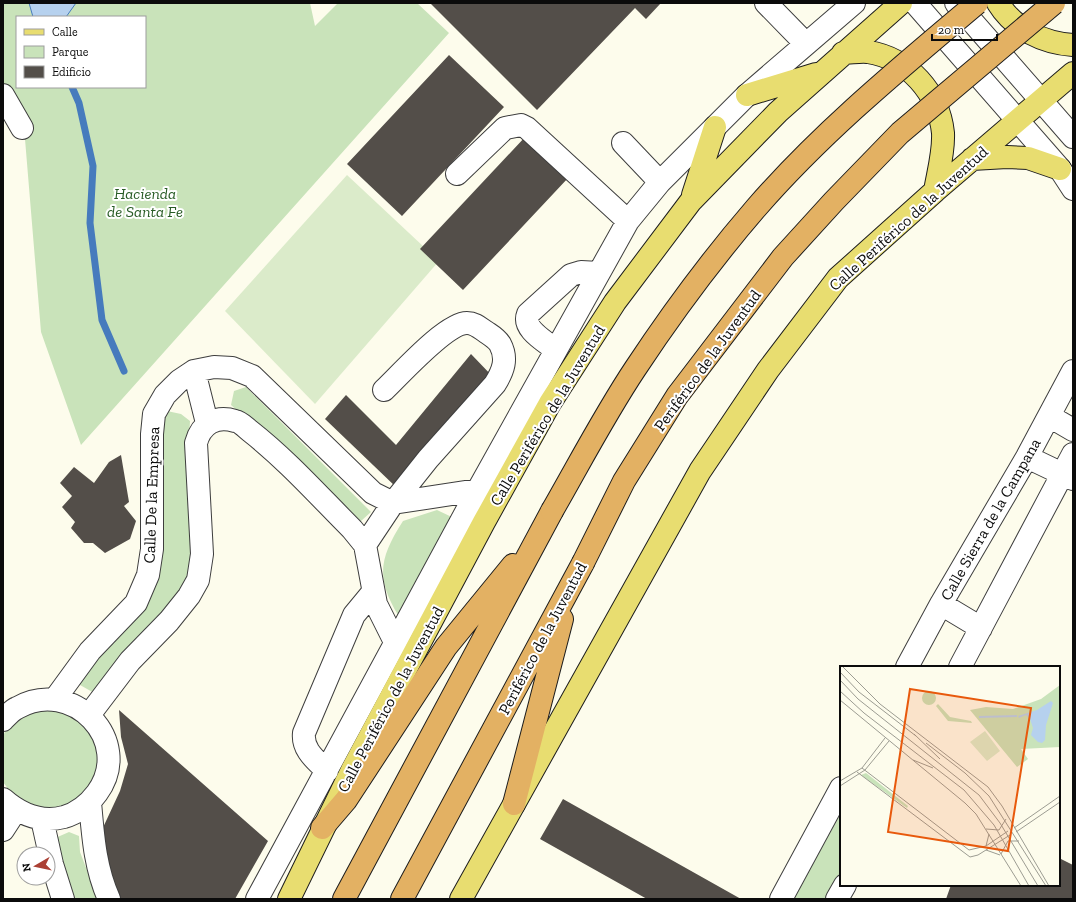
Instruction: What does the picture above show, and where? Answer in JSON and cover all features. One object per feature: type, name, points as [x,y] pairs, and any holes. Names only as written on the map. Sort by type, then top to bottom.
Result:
[{"type":"highway","points":[[344,899],[552,511],[634,370],[699,277],[756,207],[820,141],[876,88],[977,3]]},
{"type":"highway","name":"Periférico de la Juventud","points":[[402,899],[570,585],[584,563],[624,481],[677,396],[783,257],[834,201],[900,133],[1054,3]]},
{"type":"highway","points":[[322,828],[346,800],[446,647],[483,600],[539,536]]},
{"type":"highway","points":[[514,804],[570,585]]},
{"type":"main road","name":"Calle Periférico de la Juventud","points":[[289,899],[322,828],[484,522],[550,404],[615,302],[691,201],[778,112],[901,3]]},
{"type":"main road","points":[[998,3],[1003,11],[1019,26],[1037,38],[1058,44],[1073,45]]},
{"type":"main road","points":[[843,53],[867,52],[891,59],[911,71],[927,89],[938,111],[943,134],[935,191]]},
{"type":"main road","points":[[747,95],[823,72]]},
{"type":"main road","name":"Calle Periférico de la Juventud","points":[[461,899],[700,471],[768,370],[838,278],[935,191],[1073,73]]},
{"type":"main road","points":[[691,201],[707,157],[715,127]]},
{"type":"main road","points":[[972,159],[1007,157],[1028,158],[1060,169]]},
{"type":"street","points":[[766,3],[806,44]]},
{"type":"street","points":[[829,25],[839,3]]},
{"type":"street","points":[[257,899],[478,490],[628,221],[660,182],[747,95],[854,3]]},
{"type":"street","points":[[915,3],[1060,169],[1073,189]]},
{"type":"street","points":[[956,3],[1073,137]]},
{"type":"street","points":[[3,95],[22,128]]},
{"type":"street","points":[[457,174],[505,128],[521,125],[527,128],[628,221]]},
{"type":"street","points":[[623,143],[660,182]]},
{"type":"street","points":[[556,350],[528,327],[526,319],[528,314],[571,275],[581,272],[599,273]]},
{"type":"street","points":[[365,545],[394,503],[428,459],[495,384],[501,375],[505,356],[496,338],[474,324],[461,324],[454,326],[428,348],[384,390]]},
{"type":"street","name":"Calle De la Empresa","points":[[55,699],[90,651],[136,603],[148,575],[152,549],[152,434],[154,414],[165,395],[179,381],[194,371],[214,367],[232,368],[252,376],[374,492],[394,503]]},
{"type":"street","points":[[194,371],[207,423]]},
{"type":"street","name":"Calle Sierra de la Campana","points":[[908,666],[941,604],[1027,457],[1073,371]]},
{"type":"street","points":[[1049,416],[1073,430]]},
{"type":"street","points":[[89,715],[130,661],[169,621],[198,580],[202,554],[196,443],[199,433],[207,423],[221,420],[236,421],[257,437],[312,488],[352,529],[365,545],[376,604],[396,644]]},
{"type":"street","points":[[961,666],[1068,476],[1073,454]]},
{"type":"street","points":[[1027,457],[1068,476]]},
{"type":"street","points":[[394,503],[478,490]]},
{"type":"street","points":[[327,771],[307,751],[304,743],[304,733],[354,615],[374,592]]},
{"type":"street","points":[[941,604],[981,628]]},
{"type":"street","points":[[3,720],[16,708],[34,700],[55,699],[73,704],[89,715],[101,730],[108,749],[108,768],[102,787],[90,802],[74,814],[55,819],[42,819],[9,804],[3,830]]},
{"type":"street","points":[[781,899],[840,790]]},
{"type":"street","points":[[90,802],[93,846],[102,882],[109,899]]},
{"type":"street","points":[[42,819],[52,864],[63,899]]},
{"type":"street","points":[[837,899],[844,886]]},
{"type":"green space","name":"Hacienda de Santa Fe","points":[[3,3],[310,3],[315,26],[338,3],[417,3],[449,33],[81,445],[41,332],[24,127],[3,90]]},
{"type":"green space","points":[[347,175],[439,261],[315,404],[225,311]]},
{"type":"green space","points":[[246,387],[371,512],[361,521],[349,514],[231,405],[234,391]]},
{"type":"green space","points":[[167,411],[181,414],[190,421],[189,439],[195,554],[187,591],[96,694],[80,685],[84,671],[146,601],[159,577],[164,531],[161,425]]},
{"type":"green space","points":[[437,510],[456,519],[398,615],[391,602],[383,578],[383,567],[389,546],[403,521]]},
{"type":"green space","points":[[50,708],[81,720],[98,748],[99,764],[85,794],[72,804],[57,809],[40,809],[12,794],[3,782],[3,736],[11,724],[23,716]]},
{"type":"green space","points":[[840,815],[840,876],[828,899],[793,899]]},
{"type":"green space","points":[[69,832],[79,836],[80,852],[98,899],[69,899],[53,839]]},
{"type":"water","points":[[29,3],[76,3],[67,16],[33,16]]},
{"type":"building","points":[[430,3],[661,3],[646,19],[635,8],[537,110]]},
{"type":"building","points":[[449,55],[504,107],[402,216],[347,164]]},
{"type":"building","points":[[526,136],[569,177],[463,290],[420,249]]},
{"type":"building","points":[[471,354],[495,379],[397,488],[325,419],[346,395],[396,445]]},
{"type":"building","points":[[121,455],[129,502],[124,506],[136,521],[130,539],[105,553],[93,543],[84,543],[71,528],[75,522],[62,507],[72,496],[60,483],[74,467],[94,483],[109,462]]},
{"type":"building","points":[[119,710],[268,841],[235,899],[120,899],[112,887],[100,834],[120,791],[128,764],[121,737]]},
{"type":"building","points":[[563,799],[741,899],[647,899],[540,839]]},
{"type":"building","points":[[1060,858],[1073,865],[1073,899],[946,899],[951,886],[1060,886]]},
{"type":"waterway","points":[[72,88],[79,103],[93,166],[90,223],[102,320],[124,371]]}]
